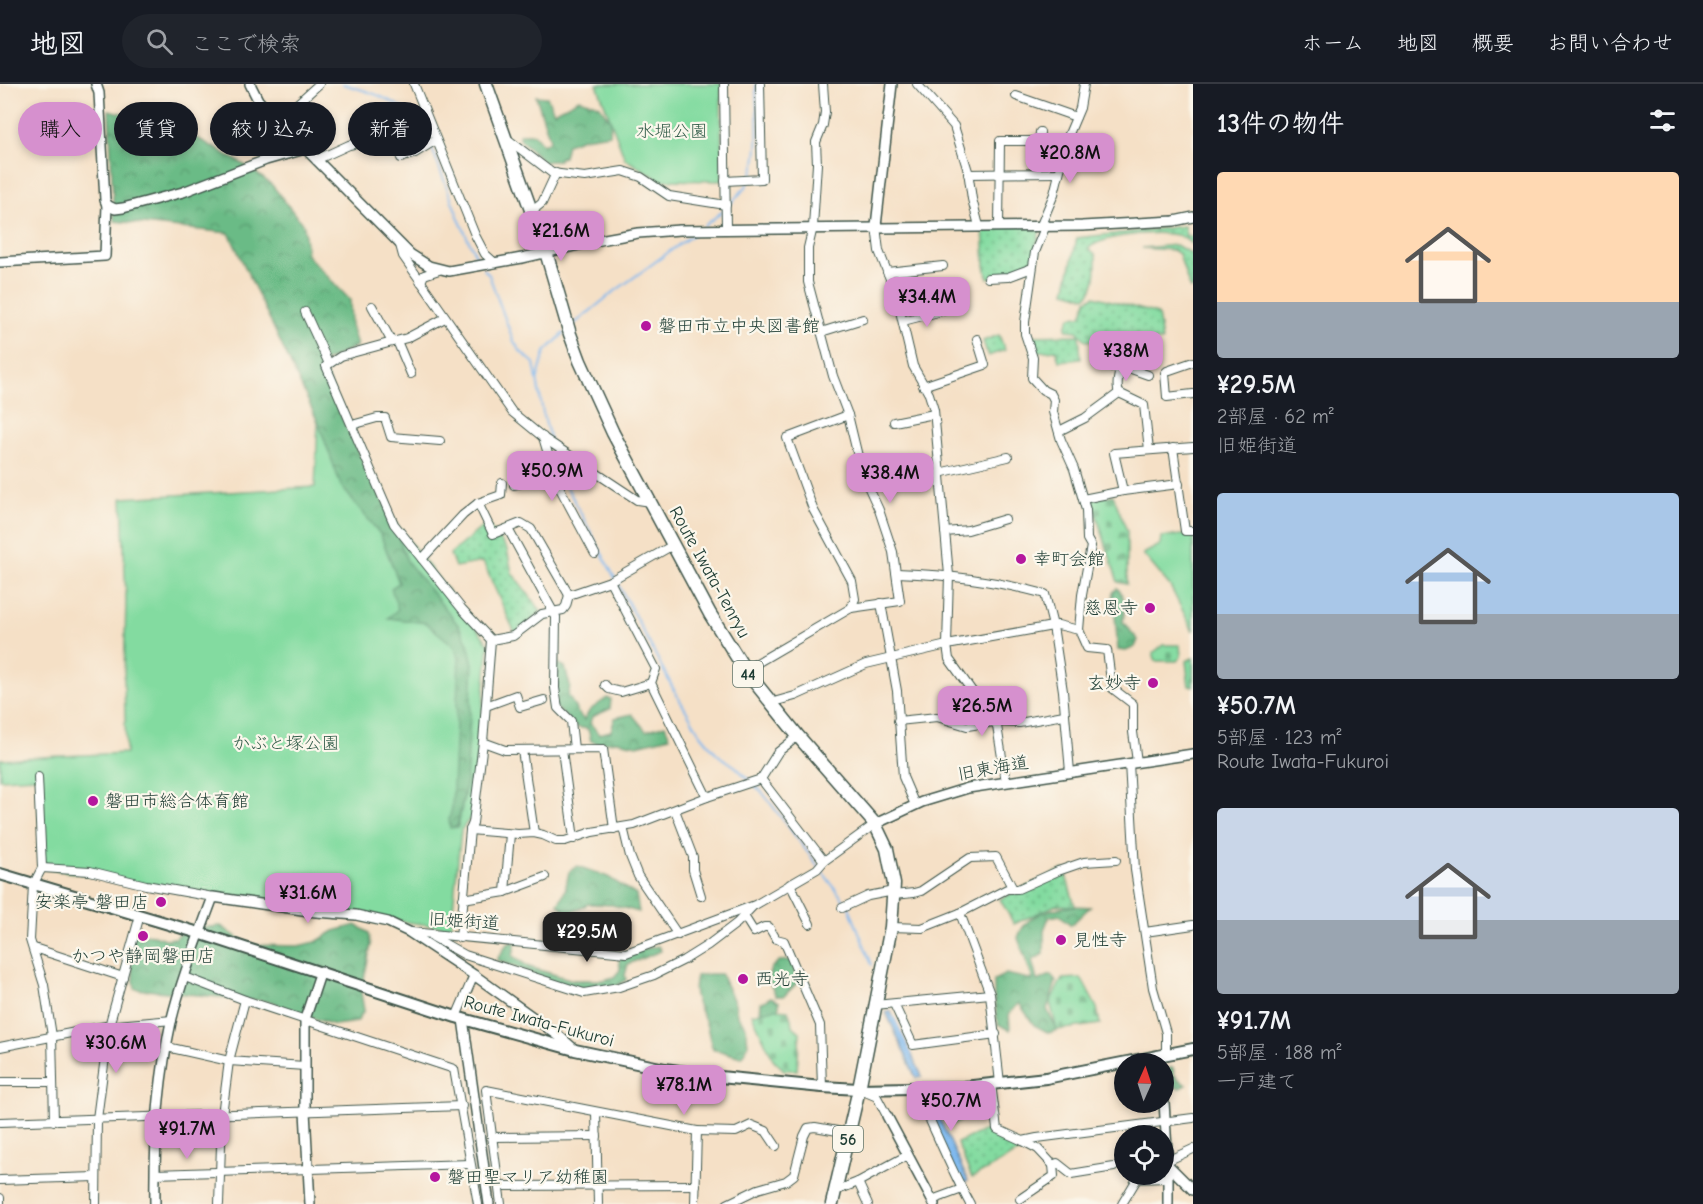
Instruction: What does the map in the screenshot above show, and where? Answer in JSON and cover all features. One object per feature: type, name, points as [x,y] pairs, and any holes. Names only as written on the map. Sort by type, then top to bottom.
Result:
[{"type":"main road","name":"Route Iwata-Tenryu","points":[[486,84],[546,252],[569,330],[613,433],[710,614],[745,670],[770,703],[875,825],[882,837],[890,861],[893,893],[891,927],[859,1089]]},
{"type":"main road","name":"Route Iwata-Fukuroi","points":[[0,874],[321,971],[460,1018],[575,1050],[665,1069],[720,1077],[859,1089],[996,1084],[1114,1066]]},
{"type":"main road","name":"Route Iwata-Fukuroi","points":[[1174,1054],[1193,1049]]},
{"type":"main road","name":"56","points":[[832,1204],[859,1089]]},
{"type":"street","points":[[0,262],[105,256],[107,205],[99,93],[96,84]]},
{"type":"street","points":[[250,84],[260,102]]},
{"type":"street","points":[[299,102],[318,84]]},
{"type":"street","points":[[414,84],[475,236],[485,254],[495,263]]},
{"type":"street","points":[[724,84],[726,229]]},
{"type":"street","points":[[725,181],[762,179],[760,84]]},
{"type":"street","points":[[745,670],[851,608],[900,601],[897,573],[889,538],[862,473],[848,415],[833,376],[808,282],[808,248],[813,227],[818,164],[816,142],[823,125],[825,112],[823,84]]},
{"type":"street","points":[[892,84],[876,226],[879,251],[896,294],[913,366],[929,394],[934,414],[949,575],[947,645],[949,659],[997,726],[1006,782]]},
{"type":"street","points":[[917,84],[954,126],[980,226]]},
{"type":"street","points":[[1084,84],[1080,108],[1069,134],[1054,194],[1035,252],[1025,334],[1033,358],[1032,378],[1043,390],[1051,394],[1054,400],[1053,412],[1060,440],[1074,469],[1086,510],[1087,539],[1091,546],[1082,594],[1079,630],[1087,648],[1107,650],[1112,688],[1132,704],[1132,845],[1153,988],[1166,1034],[1164,1053]]},
{"type":"street","points":[[1016,96],[1076,117]]},
{"type":"street","points":[[999,226],[1000,141],[1039,141],[1040,132]]},
{"type":"street","points":[[505,138],[552,173],[585,177],[623,171],[641,177],[669,195],[726,205]]},
{"type":"street","points":[[401,158],[415,153],[436,140]]},
{"type":"street","points":[[316,160],[348,146]]},
{"type":"street","points":[[107,205],[115,209],[123,208],[183,192],[280,156]]},
{"type":"street","points":[[312,156],[420,261],[439,270],[449,271],[638,233],[813,227],[1111,225],[1174,221],[1193,217]]},
{"type":"street","points":[[531,212],[542,203],[556,173]]},
{"type":"street","points":[[968,174],[1059,173]]},
{"type":"street","points":[[399,243],[403,256],[512,412],[544,438],[637,500],[650,502]]},
{"type":"street","points":[[887,272],[943,266]]},
{"type":"street","points":[[988,278],[1008,277],[1032,268]]},
{"type":"street","points":[[421,282],[424,275],[439,270]]},
{"type":"street","points":[[372,306],[395,341],[411,374]]},
{"type":"street","points":[[903,321],[945,310]]},
{"type":"street","points":[[305,312],[329,364]]},
{"type":"street","points":[[445,318],[406,338],[341,356],[326,366],[394,524],[491,640],[483,742],[473,823],[470,830],[460,938]]},
{"type":"street","points":[[821,332],[863,319]]},
{"type":"street","points":[[924,386],[986,365],[977,339]]},
{"type":"street","points":[[1124,352],[1117,388],[1119,393],[1144,405],[1149,450]]},
{"type":"street","points":[[1193,362],[1167,370],[1165,373],[1167,397],[1193,394]]},
{"type":"street","points":[[1097,364],[1148,375]]},
{"type":"street","points":[[1059,431],[1085,418],[1119,393]]},
{"type":"street","points":[[894,422],[934,414]]},
{"type":"street","points":[[848,415],[787,438],[813,509],[852,581],[855,599],[851,608]]},
{"type":"street","points":[[351,425],[385,418],[391,437],[441,441]]},
{"type":"street","points":[[544,438],[554,475],[563,497],[595,554]]},
{"type":"street","points":[[1123,491],[1114,453],[1193,447]]},
{"type":"street","points":[[1173,448],[1185,531],[1193,531]]},
{"type":"street","points":[[939,472],[1008,457]]},
{"type":"street","points":[[514,485],[554,475]]},
{"type":"street","points":[[422,559],[463,515],[478,503],[501,495],[502,483]]},
{"type":"street","points":[[1083,499],[1179,484]]},
{"type":"street","points":[[478,503],[491,531],[497,534],[521,523],[531,529],[569,595],[563,610],[542,614],[513,636],[491,640]]},
{"type":"street","points":[[945,532],[968,530],[1005,519]]},
{"type":"street","points":[[508,529],[554,611],[557,623],[555,637],[557,698],[560,711],[571,721],[574,749]]},
{"type":"street","points":[[569,595],[611,580],[673,545]]},
{"type":"street","points":[[897,573],[949,575],[1004,583],[1045,594],[1053,626],[1063,691],[1070,772]]},
{"type":"street","points":[[611,580],[656,669],[651,683],[707,796]]},
{"type":"street","points":[[881,603],[897,691],[903,777],[915,806]]},
{"type":"street","points":[[770,703],[795,696],[850,670],[947,645],[1058,625],[1079,630]]},
{"type":"street","points":[[605,685],[609,689],[621,692],[651,683]]},
{"type":"street","points":[[486,706],[516,695],[520,707],[544,700]]},
{"type":"street","points":[[898,721],[937,717],[967,726],[994,722],[1019,723],[1064,715]]},
{"type":"street","points":[[470,830],[510,834],[534,833],[556,841],[574,839],[592,832],[651,820],[707,796],[762,779],[778,752],[798,736]]},
{"type":"street","points":[[483,742],[505,750],[603,749],[614,829]]},
{"type":"street","points":[[522,750],[534,833]]},
{"type":"street","points":[[562,750],[574,839]]},
{"type":"street","name":"旧東海道","points":[[875,825],[946,794],[1006,782],[1193,754]]},
{"type":"street","points":[[38,777],[42,867],[33,885],[30,940],[44,986],[52,1036],[54,1120]]},
{"type":"street","points":[[762,779],[825,861]]},
{"type":"street","points":[[675,810],[693,857],[693,870],[701,896]]},
{"type":"street","name":"旧姫街道","points":[[42,867],[90,872],[213,897],[379,919],[409,932],[432,936],[509,940],[616,954],[637,951],[755,905],[817,869],[875,825]]},
{"type":"street","points":[[623,827],[638,876],[678,934]]},
{"type":"street","points":[[505,892],[510,834]]},
{"type":"street","points":[[842,908],[868,896],[921,891],[970,858],[996,857],[1013,889]]},
{"type":"street","points":[[891,927],[922,928],[960,913],[1007,889],[1018,889],[1058,871],[1084,862],[1116,860]]},
{"type":"street","points":[[464,899],[505,892],[545,877]]},
{"type":"street","points":[[790,885],[810,924]]},
{"type":"street","points":[[155,1204],[157,1118],[172,1020],[199,933],[213,897]]},
{"type":"street","points":[[432,936],[465,955],[584,993],[619,987],[654,975],[684,960],[708,945],[755,905]]},
{"type":"street","points":[[960,913],[990,994],[996,1034],[997,1129],[1038,1149],[1053,1165],[1054,1176],[1020,1199]]},
{"type":"street","points":[[96,1204],[97,1119],[110,1026],[140,915]]},
{"type":"street","points":[[744,916],[754,932],[769,927],[776,939],[784,941],[820,1024],[822,1087]]},
{"type":"street","points":[[1145,932],[1193,926]]},
{"type":"street","points":[[409,932],[474,975],[575,1050]]},
{"type":"street","points":[[34,948],[123,977]]},
{"type":"street","points":[[310,1204],[305,1112],[305,1019],[321,971]]},
{"type":"street","points":[[474,975],[460,1018],[489,1204]]},
{"type":"street","points":[[185,978],[454,1069],[478,1204]]},
{"type":"street","points":[[875,1005],[990,994]]},
{"type":"street","points":[[219,1204],[222,1115],[229,1061],[245,1000]]},
{"type":"street","points":[[894,1004],[913,1045],[996,1034]]},
{"type":"street","points":[[0,1047],[110,1026],[172,1020]]},
{"type":"street","points":[[167,1047],[229,1061],[305,1066]]},
{"type":"street","points":[[0,1082],[53,1082]]},
{"type":"street","points":[[915,1088],[970,1204]]},
{"type":"street","points":[[859,1089],[877,1097],[933,1202],[962,1189]]},
{"type":"street","points":[[501,1204],[486,1090],[697,1131],[736,1132],[752,1125],[766,1131],[776,1146]]},
{"type":"street","points":[[0,1122],[462,1107]]},
{"type":"street","points":[[596,1112],[598,1204]]},
{"type":"street","points":[[1165,1113],[1165,1125]]},
{"type":"street","points":[[1023,1142],[1060,1134],[1193,1118]]},
{"type":"street","points":[[728,1204],[758,1189],[786,1181],[794,1175],[808,1128],[815,1127],[849,1133]]},
{"type":"street","points":[[695,1204],[697,1131]]},
{"type":"street","points":[[492,1137],[597,1136]]},
{"type":"street","points":[[1174,1160],[1193,1149]]},
{"type":"street","points":[[838,1204],[835,1190],[858,1182],[908,1155]]},
{"type":"street","points":[[154,1174],[470,1164]]},
{"type":"street","points":[[1053,1165],[1057,1164],[1071,1174],[1114,1167]]},
{"type":"street","points":[[1174,1169],[1193,1190]]},
{"type":"street","points":[[0,1180],[96,1177]]},
{"type":"street","points":[[858,1182],[868,1204]]},
{"type":"street","points":[[499,1186],[696,1185]]},
{"type":"street","points":[[1122,1204],[1133,1185]]},
{"type":"street","points":[[1168,1185],[1168,1204]]},
{"type":"street","points":[[0,1198],[0,1204]]},
{"type":"green space","name":"水堀公園","points":[[597,84],[721,84],[722,181],[660,180],[625,159]]},
{"type":"green space","points":[[536,96],[547,97],[554,112],[579,99],[599,105],[611,121],[610,134],[583,138],[567,144],[564,157],[544,162],[521,140],[519,134],[534,134],[543,145],[550,140]]},
{"type":"green space","points":[[109,110],[114,111],[114,156],[198,156],[198,139],[210,145],[210,156],[229,156],[272,185],[304,226],[307,255],[350,300],[351,325],[357,346],[322,363],[340,414],[390,514],[407,561],[459,626],[468,643],[473,664],[466,786],[457,827],[450,828],[426,623],[388,618],[391,588],[399,583],[380,534],[341,486],[318,422],[229,233],[114,221]]},
{"type":"green space","points":[[1041,225],[1034,257],[1027,267],[988,278],[985,266],[983,226]]},
{"type":"green space","points":[[1184,226],[1186,236],[1193,236],[1193,245],[1179,236],[1168,234],[1130,235],[1095,244],[1088,249],[1096,255],[1095,278],[1090,293],[1086,297],[1065,291],[1077,238]]},
{"type":"green space","points":[[1176,245],[1193,255],[1193,288],[1190,289],[1179,254],[1173,250],[1142,248]]},
{"type":"green space","points":[[1094,296],[1158,314],[1162,341],[1140,340],[1108,334],[1102,340],[1086,341],[1077,331],[1067,330],[1070,317],[1081,316],[1087,300]]},
{"type":"green space","points":[[999,335],[1005,350],[988,356],[983,341]]},
{"type":"green space","points":[[1079,335],[1081,359],[1059,361],[1056,350],[1034,352],[1029,336]]},
{"type":"green space","name":"かぶと塚公園","points":[[318,422],[341,486],[380,534],[399,583],[391,588],[398,609],[388,618],[426,623],[455,647],[459,658],[450,828],[458,827],[466,786],[473,664],[468,643],[459,626],[407,561],[393,520],[489,644],[472,816],[461,830],[451,928],[232,899],[213,894],[42,868],[37,777],[0,779],[0,759],[126,753],[124,680],[126,601],[122,498],[315,487]]},
{"type":"green space","points":[[1113,495],[1127,531],[1127,584],[1118,582],[1091,498]]},
{"type":"green space","points":[[487,523],[507,549],[512,573],[541,611],[516,635],[483,562],[455,567],[450,554]]},
{"type":"green space","points":[[1193,534],[1193,631],[1170,586],[1143,554],[1160,545],[1161,537]]},
{"type":"green space","points":[[1117,588],[1124,600],[1123,622],[1138,640],[1135,647],[1126,651],[1118,650],[1113,593]]},
{"type":"green space","points":[[1163,645],[1180,645],[1181,657],[1177,661],[1156,661],[1153,653]]},
{"type":"green space","points":[[1193,658],[1193,686],[1189,686],[1186,661]]},
{"type":"green space","points":[[558,663],[565,667],[570,686],[568,695],[584,720],[590,710],[607,698],[611,699],[610,709],[592,717],[590,723],[599,734],[611,731],[615,718],[632,714],[646,731],[665,725],[670,737],[637,745],[617,741],[597,743],[591,741],[588,729],[576,727],[551,703],[551,675]]},
{"type":"green space","points":[[577,866],[608,877],[636,895],[639,912],[612,905],[588,904],[569,914],[558,904],[565,891],[569,872]]},
{"type":"green space","points":[[1064,869],[1075,906],[1056,905],[1014,924],[1000,899]]},
{"type":"green space","points":[[1075,906],[1090,907],[1071,925],[1060,915],[1049,917],[1044,930],[1044,954],[1032,960],[1037,981],[1051,975],[1056,982],[1047,1009],[1057,1030],[1049,1033],[1034,1025],[1019,1003],[1009,1014],[1010,1030],[998,1024],[994,980],[1006,974],[1033,980],[1018,938],[1022,930],[1033,917],[1040,913]]},
{"type":"green space","points":[[356,925],[369,933],[371,945],[361,993],[364,1010],[357,1022],[335,1025],[295,1013],[273,1002],[135,989],[129,947],[130,933],[154,935],[165,939],[175,938],[186,929],[221,926],[248,945],[298,946],[316,942],[334,931]]},
{"type":"green space","points":[[516,941],[513,956],[529,967],[573,980],[604,980],[614,977],[620,970],[619,954],[658,946],[661,951],[628,964],[626,980],[613,988],[574,990],[497,960],[507,944]]},
{"type":"green space","points":[[793,960],[797,983],[784,996],[776,996],[768,979],[771,968],[779,961]]},
{"type":"green space","points":[[721,974],[735,1004],[737,1015],[746,1027],[748,1045],[742,1057],[713,1049],[694,989],[696,976]]},
{"type":"green space","points":[[1081,978],[1097,1008],[1100,1024],[1057,1030],[1050,1002],[1062,979]]},
{"type":"green space","points":[[771,997],[779,1002],[779,1009],[760,1014],[761,1003]]},
{"type":"green space","points":[[774,1009],[788,1010],[793,1026],[800,1032],[797,1070],[784,1070],[773,1059],[752,1014]]},
{"type":"green space","points":[[1174,1075],[1186,1085],[1180,1088],[1174,1087]]},
{"type":"green space","points":[[965,1092],[971,1106],[960,1111],[962,1120],[949,1126],[933,1096]]},
{"type":"green space","points":[[987,1129],[1026,1148],[972,1178],[957,1143]]},
{"type":"water","points":[[890,1010],[922,1076],[916,1078],[886,1012]]},
{"type":"water","points":[[923,1099],[931,1100],[968,1181],[960,1185]]},
{"type":"waterway","points":[[343,84],[387,100],[404,109],[417,122],[431,146],[460,221],[479,261]]},
{"type":"waterway","points":[[751,176],[758,131],[756,84]]},
{"type":"waterway","points":[[729,205],[748,182]]},
{"type":"waterway","points":[[704,226],[723,211]]},
{"type":"waterway","points":[[573,325],[611,294],[695,233]]},
{"type":"waterway","points":[[484,269],[489,275],[513,340],[521,352],[534,363],[550,439]]},
{"type":"waterway","points":[[537,381],[545,352],[564,333]]},
{"type":"waterway","points":[[552,448],[559,472],[675,692],[699,732],[717,754],[736,767],[749,780]]},
{"type":"waterway","points":[[753,784],[762,792],[849,907],[872,965]]},
{"type":"waterway","points":[[893,1017],[911,1055]]},
{"type":"place","name":"磐田市立中央図書館","points":[[646,326]]},
{"type":"place","name":"幸町会館","points":[[1021,559]]},
{"type":"place","name":"慈恩寺","points":[[1150,608]]},
{"type":"place","name":"玄妙寺","points":[[1153,683]]},
{"type":"place","name":"磐田市総合体育館","points":[[93,801]]},
{"type":"place","name":"安楽亭 磐田店","points":[[161,902]]},
{"type":"place","name":"かつや静岡磐田店","points":[[143,936]]},
{"type":"place","name":"見性寺","points":[[1061,940]]},
{"type":"place","name":"西光寺","points":[[743,979]]},
{"type":"place","name":"磐田聖マリア幼稚園","points":[[435,1177]]}]
